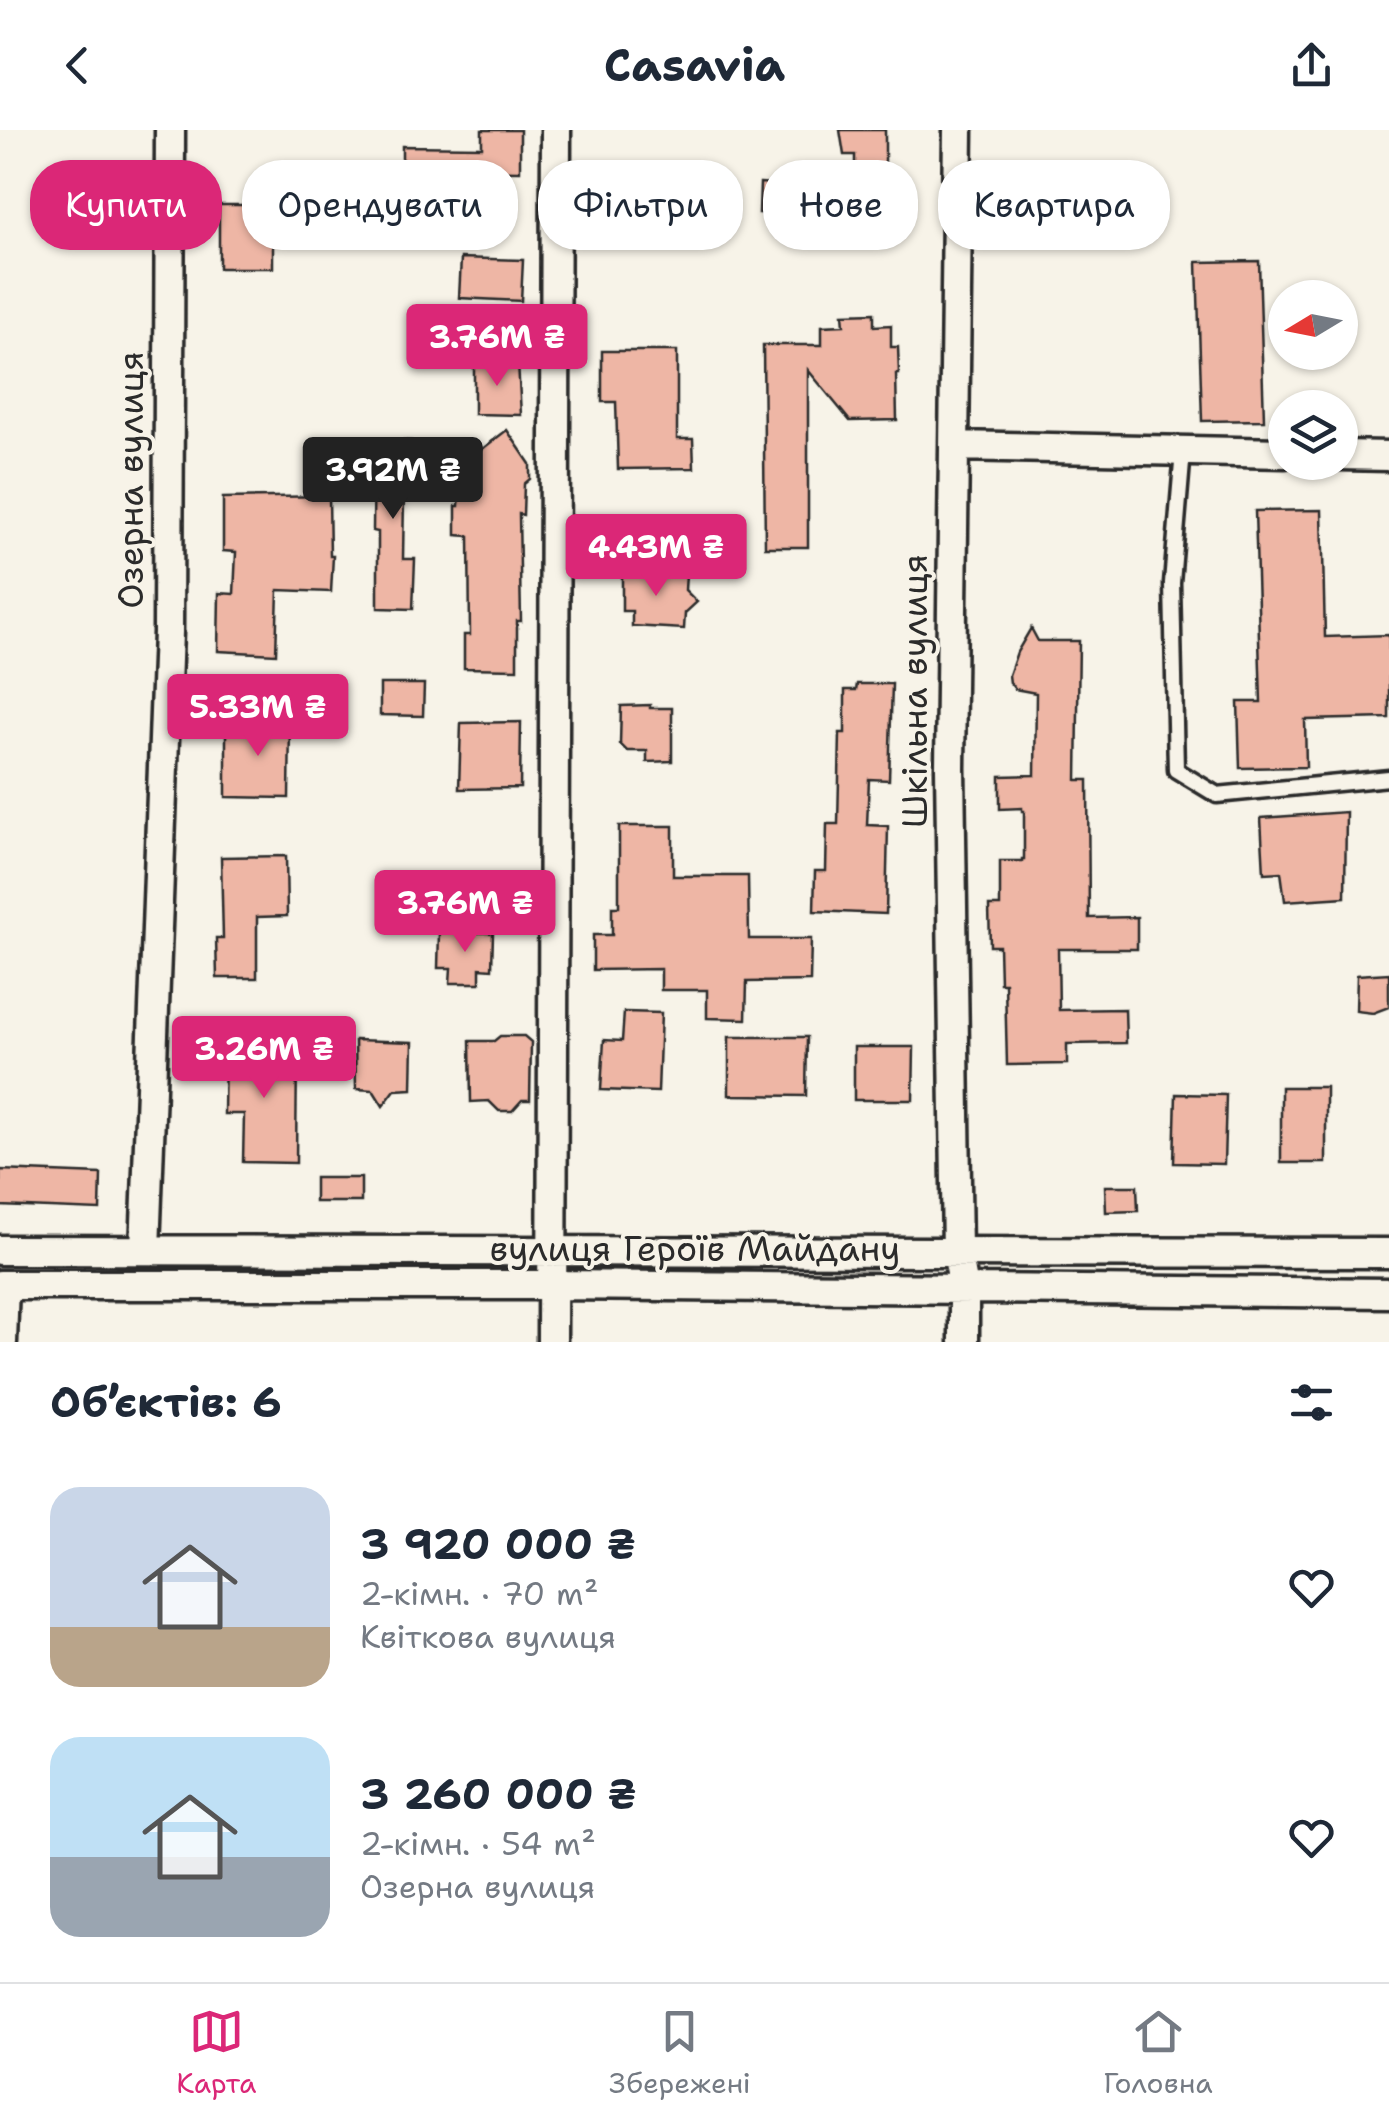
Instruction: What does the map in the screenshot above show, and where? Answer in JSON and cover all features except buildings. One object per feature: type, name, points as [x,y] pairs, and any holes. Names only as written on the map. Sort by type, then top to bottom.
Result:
[{"type":"street","name":"Озерна вулиця","points":[[145,1250],[168,632],[170,130]]},
{"type":"street","points":[[552,1342],[556,130]]},
{"type":"street","name":"Шкільна вулиця","points":[[958,130],[950,768],[957,1252],[964,1288],[964,1342]]},
{"type":"street","points":[[954,446],[1268,454]]},
{"type":"street","points":[[1358,455],[1389,456]]},
{"type":"street","name":"вулиця Героїв Майдану","points":[[0,1250],[1389,1253]]},
{"type":"street","name":"вулиця Героїв Майдану","points":[[2,1284],[553,1284],[1389,1293]]},
{"type":"street","points":[[2,1284],[2,1342]]},
{"type":"lane","points":[[1182,451],[1172,583],[1176,770],[1217,796],[1389,778]]}]
